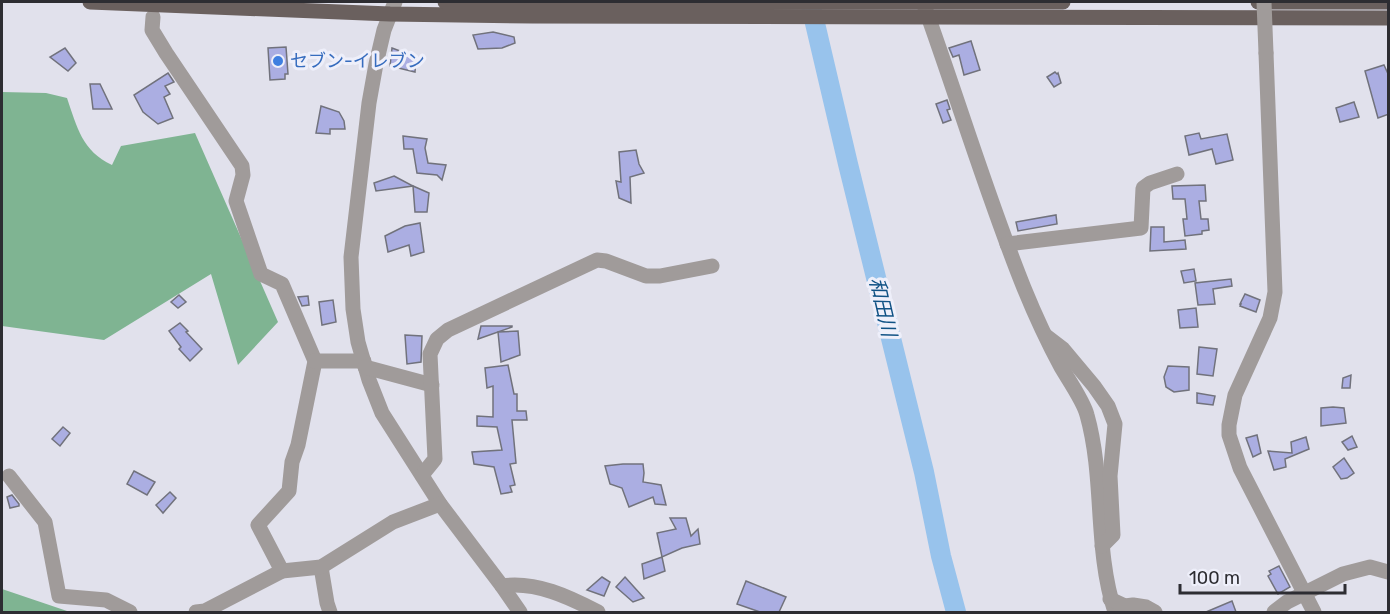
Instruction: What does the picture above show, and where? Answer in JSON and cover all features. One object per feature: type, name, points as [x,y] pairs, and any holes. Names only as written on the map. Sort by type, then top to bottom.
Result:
[{"type":"main road","points":[[90,2],[392,8],[771,9],[853,9],[1063,2]]},
{"type":"main road","points":[[445,2],[771,9]]},
{"type":"main road","points":[[1257,2],[1389,2]]},
{"type":"main road","points":[[924,7],[1389,18]]},
{"type":"street","points":[[1264,2],[1275,292],[1270,318],[1235,395],[1229,435],[1240,468],[1314,612]]},
{"type":"street","points":[[924,7],[1007,244],[1044,335],[1087,412],[1095,457],[1102,546],[1113,606],[1133,605],[1146,607],[1155,612]]},
{"type":"street","points":[[392,8],[376,64],[369,103],[351,257],[353,309],[358,342],[382,413],[440,504],[520,612]]},
{"type":"street","points":[[153,17],[152,30],[242,166],[243,175],[236,201],[261,274],[282,284],[315,361],[298,445],[292,462],[289,491],[258,525],[282,571]]},
{"type":"street","points":[[1007,244],[1141,228],[1143,188],[1150,183],[1177,174]]},
{"type":"street","points":[[422,475],[435,459],[430,354],[437,339],[448,330],[597,260],[606,261],[646,276],[660,276],[712,266]]},
{"type":"street","points":[[1044,335],[1064,349],[1094,386],[1108,406],[1114,424],[1110,476],[1113,535],[1102,546]]},
{"type":"street","points":[[315,361],[364,364],[432,385]]},
{"type":"street","points":[[9,476],[45,522],[59,596],[106,600],[130,612]]},
{"type":"street","points":[[196,612],[206,611],[282,571],[321,567],[393,522],[440,504]]},
{"type":"street","points":[[321,567],[330,612]]},
{"type":"street","points":[[1274,612],[1287,602],[1343,574],[1370,567],[1389,572]]},
{"type":"street","points":[[502,586],[516,584],[537,588],[574,600],[598,612]]},
{"type":"green space","points":[[2,92],[46,93],[67,98],[87,145],[94,153],[112,165],[121,146],[195,133],[278,322],[238,365],[211,274],[104,340],[2,326]]},
{"type":"green space","points":[[2,589],[70,612],[2,612]]},
{"type":"building","points":[[493,32],[514,37],[515,43],[502,48],[478,49],[473,35]]},
{"type":"building","points":[[971,41],[980,70],[964,75],[959,55],[953,57],[949,48]]},
{"type":"building","name":"セブン-イレブン","points":[[286,47],[288,74],[285,74],[285,79],[270,80],[268,48]]},
{"type":"building","points":[[65,48],[76,63],[68,71],[50,57]]},
{"type":"building","points":[[392,48],[416,57],[415,72],[390,66]]},
{"type":"building","points":[[1384,65],[1389,76],[1389,114],[1378,118],[1365,71]]},
{"type":"building","points":[[1055,72],[1058,73],[1061,83],[1054,87],[1047,77]]},
{"type":"building","points":[[168,73],[174,82],[165,86],[170,94],[164,97],[173,118],[158,124],[143,112],[134,95]]},
{"type":"building","points":[[90,84],[100,84],[112,109],[93,109]]},
{"type":"building","points":[[947,100],[950,109],[947,110],[951,120],[943,123],[936,104]]},
{"type":"building","points":[[1354,102],[1359,117],[1340,122],[1336,108]]},
{"type":"building","points":[[321,106],[339,112],[345,129],[330,129],[330,134],[316,133]]},
{"type":"building","points":[[1199,133],[1201,139],[1227,134],[1233,160],[1216,164],[1212,149],[1189,155],[1185,136]]},
{"type":"building","points":[[403,136],[427,139],[425,148],[428,163],[446,165],[442,180],[437,175],[417,173],[413,149],[404,149]]},
{"type":"building","points":[[636,150],[644,173],[630,177],[631,203],[619,198],[616,181],[621,182],[619,152]]},
{"type":"building","points":[[394,176],[413,186],[376,191],[374,183]]},
{"type":"building","points":[[1205,185],[1206,201],[1199,201],[1201,219],[1208,219],[1209,230],[1202,231],[1202,234],[1185,236],[1183,219],[1187,219],[1185,199],[1173,199],[1172,186]]},
{"type":"building","points":[[413,186],[429,193],[427,212],[415,212]]},
{"type":"building","points":[[1056,215],[1057,224],[1018,231],[1016,222]]},
{"type":"building","points":[[420,223],[424,252],[411,256],[409,245],[388,252],[385,236],[405,226]]},
{"type":"building","points":[[1151,227],[1164,227],[1164,242],[1185,240],[1186,249],[1150,251]]},
{"type":"building","points":[[1194,269],[1196,281],[1184,283],[1181,271]]},
{"type":"building","points":[[1231,279],[1232,286],[1213,289],[1215,304],[1198,305],[1195,283]]},
{"type":"building","points":[[1245,294],[1260,300],[1256,312],[1240,306]]},
{"type":"building","points":[[179,295],[186,302],[178,308],[171,302]]},
{"type":"building","points":[[308,296],[309,305],[302,306],[298,297]]},
{"type":"building","points":[[333,300],[336,322],[322,325],[319,302]]},
{"type":"building","points":[[1196,308],[1198,327],[1180,328],[1178,310]]},
{"type":"building","points":[[180,323],[202,349],[190,361],[179,349],[181,347],[169,331]]},
{"type":"building","points":[[481,326],[512,326],[512,327],[478,339]]},
{"type":"building","points":[[518,331],[520,355],[501,362],[498,332]]},
{"type":"building","points":[[405,335],[422,336],[421,362],[407,364]]},
{"type":"building","points":[[1199,347],[1217,349],[1213,376],[1197,374]]},
{"type":"building","points":[[508,365],[514,394],[517,394],[517,411],[526,411],[527,420],[512,420],[516,463],[510,464],[515,485],[510,486],[512,492],[501,494],[494,467],[474,464],[472,452],[502,450],[497,427],[477,426],[477,416],[493,417],[493,386],[487,388],[485,368]]},
{"type":"building","points":[[1168,366],[1189,367],[1189,390],[1174,392],[1166,387],[1164,377]]},
{"type":"building","points":[[1351,375],[1350,388],[1342,388],[1343,378]]},
{"type":"building","points":[[1197,393],[1215,396],[1213,405],[1197,403]]},
{"type":"building","points":[[1321,408],[1344,408],[1346,423],[1321,426]]},
{"type":"building","points":[[63,427],[70,433],[60,446],[52,439]]},
{"type":"building","points":[[1257,435],[1261,453],[1253,457],[1246,438]]},
{"type":"building","points":[[1352,436],[1357,447],[1348,450],[1342,442]]},
{"type":"building","points":[[1306,437],[1309,449],[1285,459],[1286,467],[1274,470],[1268,451],[1292,453],[1291,442]]},
{"type":"building","points":[[1344,458],[1354,473],[1341,479],[1333,467]]},
{"type":"building","points":[[643,464],[643,482],[661,485],[666,505],[655,504],[653,497],[629,507],[622,488],[610,484],[605,466]]},
{"type":"building","points":[[134,471],[155,482],[147,495],[127,484]]},
{"type":"building","points":[[170,492],[176,498],[163,513],[156,505]]},
{"type":"building","points":[[12,495],[19,506],[10,508],[7,497]]},
{"type":"building","points":[[670,518],[686,518],[691,536],[698,529],[700,544],[682,548],[662,557],[657,533],[676,529]]},
{"type":"building","points":[[662,557],[665,571],[644,579],[642,564]]},
{"type":"building","points":[[1279,566],[1290,587],[1278,594],[1268,576],[1271,574],[1269,571]]},
{"type":"building","points":[[602,577],[610,582],[604,596],[587,590]]},
{"type":"building","points":[[625,577],[644,598],[633,602],[616,587]]},
{"type":"building","points":[[746,581],[786,597],[779,612],[760,612],[737,604]]},
{"type":"building","points":[[1232,601],[1236,612],[1206,612]]},
{"type":"waterway","name":"和田川","points":[[810,2],[956,612]]},
{"type":"place","name":"セブン-イレブン","points":[[278,61]]}]
